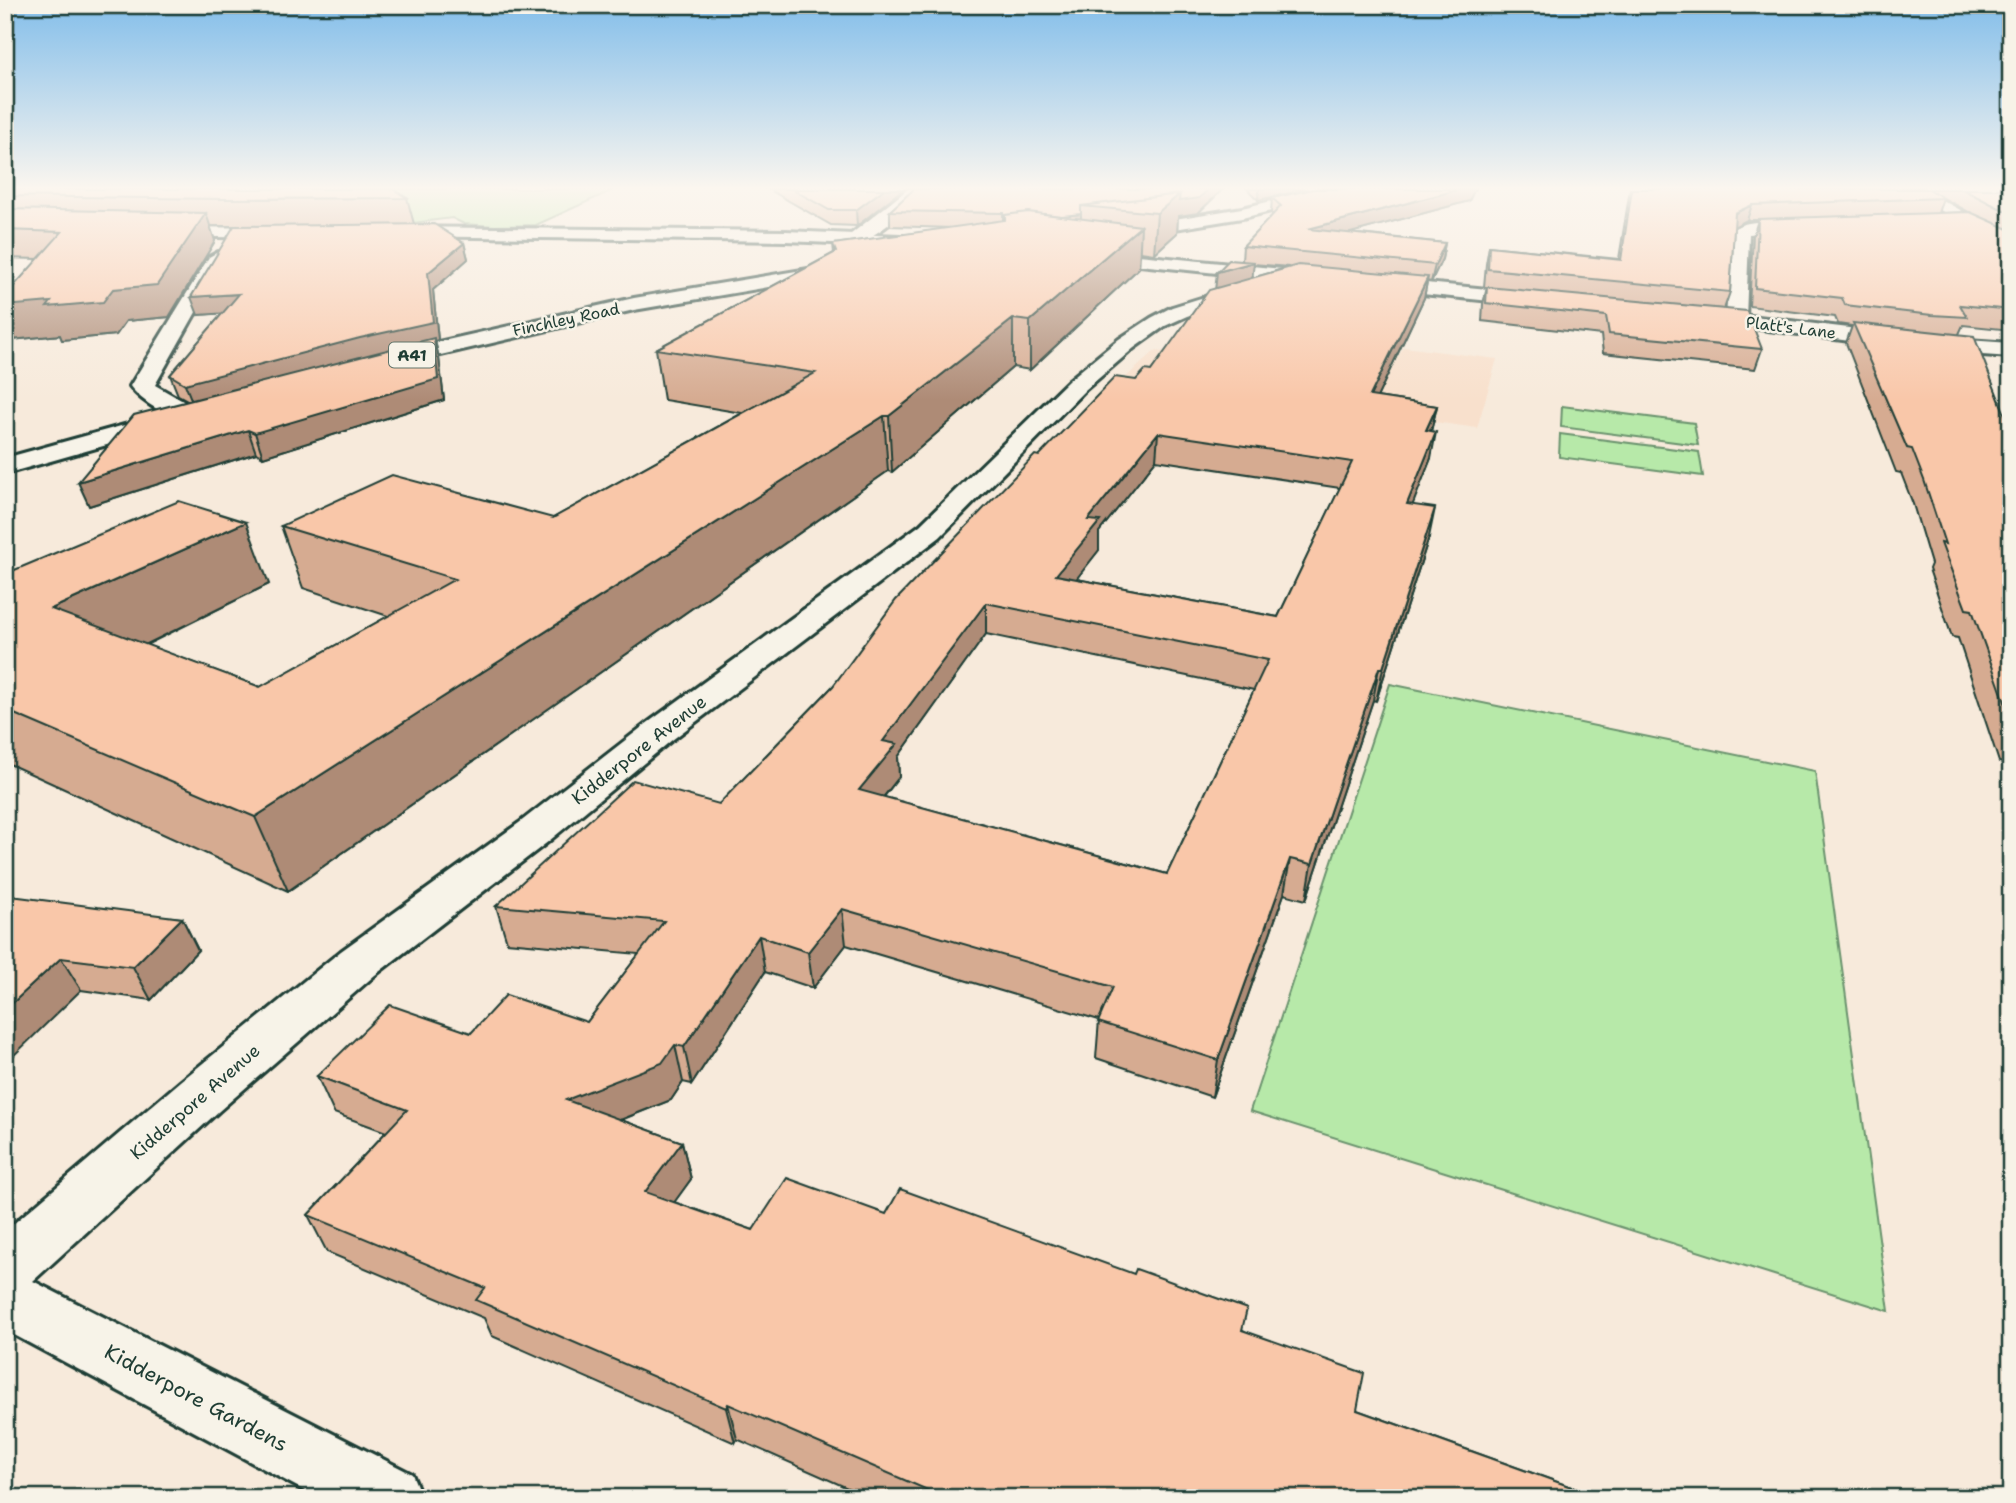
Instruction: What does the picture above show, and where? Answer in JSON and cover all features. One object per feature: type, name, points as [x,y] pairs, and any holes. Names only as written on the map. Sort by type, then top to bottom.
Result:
[{"type":"main road","points":[[162,401],[142,386],[217,259]]},
{"type":"main road","name":"Finchley Road","points":[[859,267],[746,283],[366,358],[527,312],[679,282],[866,259]]},
{"type":"main road","points":[[1135,259],[1557,301]]},
{"type":"main road","points":[[1736,320],[1739,259]]},
{"type":"main road","name":"Kidderpore Avenue","points":[[5,1268],[358,963],[534,832],[659,732],[929,531],[1100,366],[1156,324],[1176,313],[1211,300],[1295,277]]},
{"type":"main road","name":"Platt's Lane","points":[[1685,315],[1924,344],[2011,350]]},
{"type":"main road","points":[[5,446],[162,401],[199,404],[5,466]]},
{"type":"main road","name":"Kidderpore Gardens","points":[[5,1298],[388,1498]]},
{"type":"shaded area","points":[[1404,347],[1497,359],[1477,428],[1125,378],[1155,351],[1389,372]]},
{"type":"green space","points":[[1562,406],[1694,423],[1698,445],[1561,427]]},
{"type":"green space","points":[[1560,434],[1699,452],[1703,476],[1559,457]]},
{"type":"green space","points":[[1390,684],[1815,771],[1889,1311],[1250,1111]]},
{"type":"building","points":[[38,259],[175,259],[157,285],[113,289],[103,302],[47,307],[51,302],[5,306],[5,296]]},
{"type":"building","points":[[214,259],[445,259],[428,273],[433,322],[360,338],[185,384],[170,375],[239,294],[191,297]]},
{"type":"building","points":[[823,259],[1102,259],[1030,321],[1013,319],[889,416],[884,416],[255,817],[5,710],[5,574],[179,501],[246,522],[51,609],[260,687],[455,579],[281,526],[392,475],[553,518],[815,373],[656,349]]},
{"type":"building","points":[[1376,259],[1438,259],[1435,265]]},
{"type":"building","points":[[1488,259],[1732,259],[1730,292],[1488,269]]},
{"type":"building","points":[[1756,259],[2011,259],[2011,310],[1960,305],[1967,317],[1845,305],[1842,298],[1755,288]]},
{"type":"building","points":[[1229,260],[1254,262],[1217,272]]},
{"type":"building","points":[[1298,265],[1428,277],[1370,396],[1437,406],[1426,430],[1436,432],[1407,504],[1435,508],[1383,668],[1379,668],[1312,864],[1290,859],[1218,1060],[1098,1022],[1113,987],[842,909],[808,952],[759,936],[684,1047],[675,1045],[662,1063],[566,1100],[682,1142],[645,1192],[753,1230],[787,1178],[886,1214],[900,1189],[1134,1274],[1136,1269],[1247,1309],[1242,1330],[1364,1373],[1357,1410],[1602,1498],[946,1498],[728,1404],[726,1408],[476,1300],[485,1288],[308,1215],[407,1110],[317,1076],[390,1005],[471,1033],[506,995],[587,1022],[664,921],[496,906],[633,780],[719,804],[833,686],[896,600],[1035,455],[1039,456],[1115,377],[1136,380],[1145,370],[1151,371],[1209,290]],"holes":[[[1158,433],[1352,462],[1278,617],[1056,575],[1100,521],[1088,520]],[[986,603],[1268,660],[1167,874],[859,790],[897,744],[883,741]]]},
{"type":"building","points":[[1487,287],[1747,311],[1762,349],[1609,334],[1606,316],[1486,303]]},
{"type":"building","points":[[1853,323],[1974,336],[2011,427],[2011,719],[1972,610],[1966,609],[1941,543],[1945,544],[1912,449],[1907,448]]},
{"type":"building","points":[[434,338],[438,379],[255,433],[248,430],[78,482],[134,415]]},
{"type":"building","points":[[11,896],[182,918],[133,967],[61,958],[5,1010],[5,901]]}]
